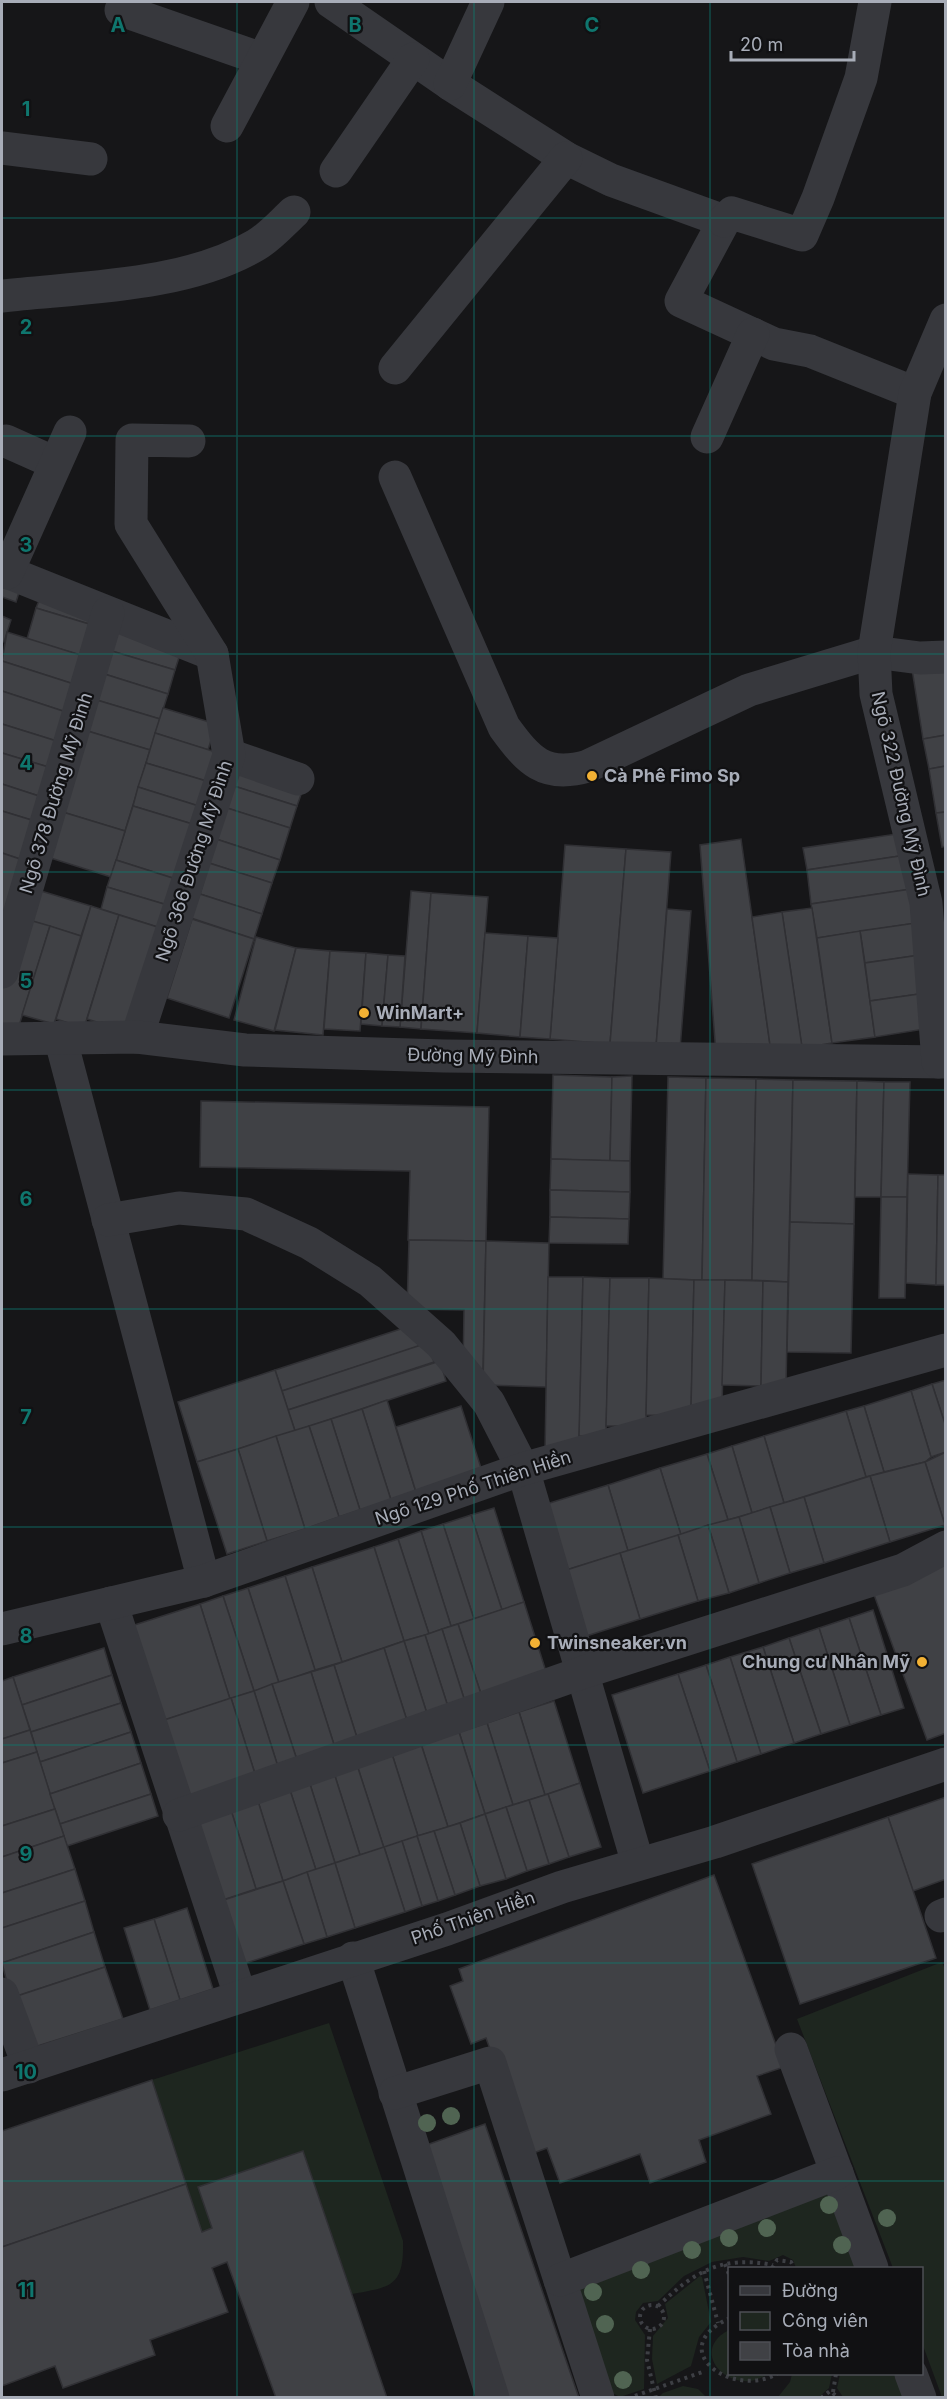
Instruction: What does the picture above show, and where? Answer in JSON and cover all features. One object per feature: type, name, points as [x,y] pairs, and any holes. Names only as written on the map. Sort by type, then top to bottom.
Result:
[{"type":"street","points":[[227,126],[293,2]]},
{"type":"street","points":[[331,2],[450,84],[566,158],[612,180],[724,221]]},
{"type":"street","points":[[450,84],[488,2]]},
{"type":"street","points":[[875,2],[861,78],[818,198],[802,235],[732,213],[724,221],[681,301],[774,344],[810,351],[915,393]]},
{"type":"street","points":[[121,10],[262,59]]},
{"type":"street","points":[[336,171],[413,59]]},
{"type":"street","points":[[2,148],[92,159]]},
{"type":"street","points":[[395,368],[566,158]]},
{"type":"street","points":[[2,296],[147,279],[213,266],[257,244],[294,212]]},
{"type":"street","name":"Ngõ 322 Đường Mỹ Đình","points":[[942,1062],[926,903],[876,694],[874,652],[915,393],[945,320]]},
{"type":"street","points":[[707,437],[753,334]]},
{"type":"street","points":[[70,432],[4,571],[212,654]]},
{"type":"street","name":"Ngõ 366 Đường Mỹ Đình","points":[[137,1037],[229,755],[212,654],[131,524],[132,440],[189,441]]},
{"type":"street","points":[[6,441],[56,463]]},
{"type":"street","points":[[395,477],[504,727],[525,756],[545,767],[570,771],[588,766],[749,690],[874,652],[920,658],[945,657]]},
{"type":"street","name":"Ngõ 378 Đường Mỹ Đình","points":[[2,972],[108,613]]},
{"type":"street","points":[[229,755],[298,779]]},
{"type":"street","points":[[60,1037],[204,1581]]},
{"type":"street","name":"Đường Mỹ Đình","points":[[2,1039],[137,1037],[269,1051],[942,1062]]},
{"type":"street","points":[[108,1220],[179,1208],[246,1214],[309,1243],[370,1281],[441,1344],[489,1403],[523,1469],[584,1672],[638,1864]]},
{"type":"street","name":"Ngõ 129 Phố Thiên Hiền","points":[[2,1629],[204,1581],[523,1469],[945,1350]]},
{"type":"street","points":[[179,1815],[584,1672],[903,1570],[945,1547]]},
{"type":"street","points":[[111,1603],[240,1995]]},
{"type":"street","name":"Phố Thiên Hiền","points":[[15,2071],[240,1995],[447,1929],[562,1887],[715,1842],[945,1764]]},
{"type":"street","points":[[353,1958],[493,2397]]},
{"type":"street","points":[[2,1994],[15,2071]]},
{"type":"street","points":[[791,2049],[872,2267]]},
{"type":"street","points":[[395,2093],[490,2063],[598,2397]]},
{"type":"street","points":[[560,2280],[837,2173]]},
{"type":"street","points":[[912,2375],[920,2397]]},
{"type":"path","points":[[658,2306],[686,2280],[712,2266],[743,2261],[772,2267],[777,2260],[784,2259],[791,2262],[794,2267]]},
{"type":"path","points":[[725,2264],[728,2274]]},
{"type":"path","points":[[704,2271],[718,2323]]},
{"type":"path","points":[[651,2304],[658,2306],[663,2312],[663,2320],[658,2327],[650,2329],[640,2322],[640,2311],[651,2304]]},
{"type":"path","points":[[710,2380],[701,2356],[703,2343],[718,2323],[728,2318]]},
{"type":"path","points":[[650,2329],[647,2360],[656,2397]]},
{"type":"path","points":[[632,2397],[705,2371]]},
{"type":"path","points":[[770,2383],[776,2375]]},
{"type":"path","points":[[833,2392],[836,2375]]},
{"type":"path","points":[[821,2397],[826,2392],[833,2392],[839,2397]]},
{"type":"green space","points":[[942,1962],[946,1972],[945,2397],[942,2397],[923,2346],[923,2267],[893,2267],[797,2019]]},
{"type":"green space","points":[[329,2023],[403,2241],[401,2267],[393,2282],[377,2289],[352,2294],[303,2151],[198,2187],[212,2228],[202,2232],[152,2080]]},
{"type":"green space","points":[[825,2183],[865,2267],[796,2267],[793,2260],[783,2255],[769,2261],[743,2257],[712,2262],[684,2276],[658,2301],[643,2303],[636,2312],[635,2320],[645,2335],[644,2389],[620,2397],[610,2392],[580,2295],[581,2288]]},
{"type":"green space","points":[[700,2276],[711,2322],[699,2337],[691,2366],[657,2384],[652,2359],[653,2336],[668,2318],[665,2304]]},
{"type":"green space","points":[[728,2331],[728,2375],[766,2375],[754,2380],[741,2381],[729,2377],[719,2370],[713,2360],[712,2350],[717,2339]]},
{"type":"green space","points":[[792,2375],[832,2375],[829,2388],[819,2397],[778,2397],[790,2382]]},
{"type":"green space","points":[[840,2375],[902,2375],[911,2397],[843,2397],[837,2388]]},
{"type":"green space","points":[[683,2386],[698,2389],[706,2397],[659,2397],[663,2393]]},
{"type":"building","points":[[2,575],[22,583],[16,602],[2,597]]},
{"type":"building","points":[[43,591],[99,627],[36,608]]},
{"type":"building","points":[[36,608],[99,627],[90,658],[27,639]]},
{"type":"building","points":[[2,616],[11,620],[4,642],[2,641]]},
{"type":"building","points":[[113,626],[182,648],[175,670],[105,649]]},
{"type":"building","points":[[7,632],[90,658],[80,686],[2,661]]},
{"type":"building","points":[[105,649],[175,670],[168,694],[98,672]]},
{"type":"building","points":[[946,650],[946,735],[923,739],[910,656]]},
{"type":"building","points":[[2,661],[80,686],[72,714],[2,691]]},
{"type":"building","points":[[98,672],[168,694],[160,719],[90,698]]},
{"type":"building","points":[[2,691],[72,714],[63,743],[2,724]]},
{"type":"building","points":[[90,698],[160,719],[150,750],[81,729]]},
{"type":"building","points":[[163,708],[216,724],[208,750],[155,733]]},
{"type":"building","points":[[2,724],[63,743],[55,769],[2,753]]},
{"type":"building","points":[[81,729],[150,750],[125,831],[56,810]]},
{"type":"building","points":[[155,733],[222,754],[213,783],[146,763]]},
{"type":"building","points":[[946,735],[946,766],[929,769],[923,739]]},
{"type":"building","points":[[2,753],[55,769],[45,798],[2,784]]},
{"type":"building","points":[[146,763],[213,783],[205,808],[138,787]]},
{"type":"building","points":[[240,766],[304,786],[297,806],[234,786]]},
{"type":"building","points":[[946,766],[946,812],[936,813],[929,769]]},
{"type":"building","points":[[2,784],[45,798],[38,822],[2,811]]},
{"type":"building","points":[[234,786],[297,806],[290,828],[227,808]]},
{"type":"building","points":[[138,787],[205,808],[199,826],[133,806]]},
{"type":"building","points":[[133,806],[199,826],[182,881],[116,860]]},
{"type":"building","points":[[227,808],[290,828],[280,860],[216,839]]},
{"type":"building","points":[[56,810],[125,831],[111,877],[41,855]]},
{"type":"building","points":[[2,811],[38,822],[26,861],[2,853]]},
{"type":"building","points":[[946,812],[946,846],[942,847],[936,813]]},
{"type":"building","points":[[903,833],[906,855],[807,870],[803,848]]},
{"type":"building","points":[[216,839],[280,860],[272,883],[209,863]]},
{"type":"building","points":[[741,839],[771,1052],[716,1054],[700,845]]},
{"type":"building","points":[[565,845],[626,849],[610,1044],[550,1039]]},
{"type":"building","points":[[626,849],[671,852],[656,1047],[610,1044]]},
{"type":"building","points":[[2,853],[26,861],[2,940]]},
{"type":"building","points":[[906,855],[911,889],[811,904],[807,870]]},
{"type":"building","points":[[116,860],[182,881],[174,907],[107,887]]},
{"type":"building","points":[[209,863],[272,883],[262,914],[200,894]]},
{"type":"building","points":[[107,887],[174,907],[167,930],[101,909]]},
{"type":"building","points":[[31,888],[91,906],[81,936],[22,918]]},
{"type":"building","points":[[911,889],[916,923],[817,938],[811,904]]},
{"type":"building","points":[[411,891],[431,893],[421,1029],[400,1027]]},
{"type":"building","points":[[431,893],[488,897],[477,1033],[421,1029]]},
{"type":"building","points":[[200,894],[262,914],[254,939],[191,918]]},
{"type":"building","points":[[91,906],[119,915],[84,1028],[56,1019]]},
{"type":"building","points":[[812,908],[832,1043],[802,1048],[782,912]]},
{"type":"building","points":[[667,909],[691,911],[680,1049],[656,1047]]},
{"type":"building","points":[[782,912],[802,1047],[771,1052],[752,917]]},
{"type":"building","points":[[119,915],[167,930],[135,1034],[87,1019]]},
{"type":"building","points":[[22,918],[50,926],[18,1029],[2,1024],[2,984]]},
{"type":"building","points":[[192,919],[254,939],[229,1018],[167,998]]},
{"type":"building","points":[[916,923],[920,955],[865,963],[860,931]]},
{"type":"building","points":[[50,926],[81,936],[54,1024],[22,1015]]},
{"type":"building","points":[[860,931],[875,1037],[832,1043],[817,938]]},
{"type":"building","points":[[485,933],[528,936],[520,1037],[477,1033]]},
{"type":"building","points":[[528,936],[558,938],[550,1039],[520,1037]]},
{"type":"building","points":[[256,937],[296,948],[274,1031],[234,1020]]},
{"type":"building","points":[[296,948],[330,951],[323,1035],[275,1030]]},
{"type":"building","points":[[330,951],[366,953],[360,1031],[324,1029]]},
{"type":"building","points":[[366,953],[388,955],[382,1026],[361,1024]]},
{"type":"building","points":[[388,955],[405,956],[400,1027],[382,1026]]},
{"type":"building","points":[[920,955],[926,993],[870,1001],[865,963]]},
{"type":"building","points":[[926,993],[931,1028],[875,1037],[870,1001]]},
{"type":"building","points":[[553,1075],[612,1077],[610,1161],[551,1159]]},
{"type":"building","points":[[632,1076],[630,1161],[610,1161],[612,1077]]},
{"type":"building","points":[[668,1077],[706,1078],[702,1280],[663,1279]]},
{"type":"building","points":[[706,1078],[756,1079],[752,1280],[702,1280]]},
{"type":"building","points":[[756,1079],[793,1080],[788,1282],[752,1280]]},
{"type":"building","points":[[793,1080],[857,1081],[854,1224],[790,1222]]},
{"type":"building","points":[[857,1081],[884,1082],[881,1197],[855,1197]]},
{"type":"building","points":[[884,1082],[910,1082],[907,1197],[881,1197]]},
{"type":"building","points":[[201,1101],[489,1107],[486,1241],[408,1240],[410,1171],[200,1167]]},
{"type":"building","points":[[551,1159],[630,1161],[630,1192],[550,1190]]},
{"type":"building","points":[[908,1174],[938,1175],[936,1285],[906,1283]]},
{"type":"building","points":[[938,1175],[946,1175],[946,1285],[936,1285]]},
{"type":"building","points":[[550,1190],[630,1192],[629,1219],[550,1217]]},
{"type":"building","points":[[881,1197],[907,1197],[905,1298],[879,1298]]},
{"type":"building","points":[[550,1217],[629,1219],[628,1244],[549,1243]]},
{"type":"building","points":[[790,1222],[854,1224],[851,1353],[787,1352]]},
{"type":"building","points":[[409,1240],[486,1241],[483,1369],[463,1368],[464,1310],[407,1309]]},
{"type":"building","points":[[486,1241],[549,1243],[546,1387],[483,1385]]},
{"type":"building","points":[[548,1277],[583,1277],[579,1452],[545,1451]]},
{"type":"building","points":[[583,1277],[610,1278],[606,1436],[579,1436]]},
{"type":"building","points":[[610,1278],[649,1278],[646,1426],[606,1426]]},
{"type":"building","points":[[649,1278],[694,1280],[691,1416],[646,1415]]},
{"type":"building","points":[[694,1280],[725,1280],[722,1408],[691,1407]]},
{"type":"building","points":[[725,1280],[763,1281],[761,1386],[722,1385]]},
{"type":"building","points":[[763,1281],[788,1282],[786,1386],[761,1386]]},
{"type":"building","points":[[416,1324],[423,1345],[282,1391],[275,1370]]},
{"type":"building","points":[[427,1343],[434,1362],[288,1410],[282,1391]]},
{"type":"building","points":[[440,1361],[446,1381],[295,1431],[288,1410]]},
{"type":"building","points":[[275,1370],[295,1431],[197,1462],[178,1402]]},
{"type":"building","points":[[946,1380],[946,1427],[932,1384]]},
{"type":"building","points":[[932,1384],[946,1427],[946,1452],[931,1457],[911,1391]]},
{"type":"building","points":[[911,1391],[931,1457],[925,1462],[884,1472],[864,1406]]},
{"type":"building","points":[[387,1400],[416,1492],[391,1500],[362,1409]]},
{"type":"building","points":[[461,1406],[482,1471],[416,1492],[396,1427]]},
{"type":"building","points":[[864,1406],[884,1472],[866,1477],[846,1411]]},
{"type":"building","points":[[362,1409],[391,1500],[360,1510],[331,1419]]},
{"type":"building","points":[[846,1411],[866,1477],[784,1503],[764,1436]]},
{"type":"building","points":[[331,1419],[360,1510],[339,1517],[309,1426]]},
{"type":"building","points":[[309,1426],[339,1517],[305,1529],[276,1436]]},
{"type":"building","points":[[276,1436],[305,1529],[267,1541],[238,1449]]},
{"type":"building","points":[[764,1436],[784,1503],[752,1513],[732,1446]]},
{"type":"building","points":[[732,1446],[752,1513],[728,1520],[707,1454]]},
{"type":"building","points":[[238,1449],[267,1541],[227,1554],[197,1462]]},
{"type":"building","points":[[946,1452],[946,1525],[945,1525],[925,1462]]},
{"type":"building","points":[[707,1454],[728,1520],[681,1535],[660,1468]]},
{"type":"building","points":[[925,1462],[945,1525],[890,1542],[870,1476]]},
{"type":"building","points":[[660,1468],[681,1535],[628,1551],[608,1485]]},
{"type":"building","points":[[870,1476],[890,1542],[824,1563],[804,1497]]},
{"type":"building","points":[[608,1485],[628,1551],[560,1572],[540,1506]]},
{"type":"building","points":[[804,1497],[824,1563],[790,1573],[770,1507]]},
{"type":"building","points":[[770,1507],[790,1573],[759,1583],[739,1517]]},
{"type":"building","points":[[494,1508],[524,1602],[502,1610],[471,1515]]},
{"type":"building","points":[[471,1515],[502,1610],[474,1619],[443,1524]]},
{"type":"building","points":[[739,1517],[759,1583],[729,1593],[708,1525]]},
{"type":"building","points":[[443,1524],[474,1619],[451,1626],[421,1531]]},
{"type":"building","points":[[708,1525],[729,1593],[698,1601],[678,1535]]},
{"type":"building","points":[[421,1531],[451,1626],[429,1634],[398,1539]]},
{"type":"building","points":[[678,1535],[698,1601],[640,1619],[620,1553]]},
{"type":"building","points":[[398,1539],[429,1634],[404,1641],[374,1547]]},
{"type":"building","points":[[374,1547],[404,1641],[342,1662],[312,1567]]},
{"type":"building","points":[[620,1553],[640,1619],[580,1638],[560,1572]]},
{"type":"building","name":"Chung cư Nhân Mỹ","points":[[946,1557],[946,1733],[927,1740],[873,1592]]},
{"type":"building","points":[[312,1567],[342,1662],[315,1670],[285,1576]]},
{"type":"building","points":[[285,1576],[315,1670],[279,1683],[248,1588]]},
{"type":"building","points":[[248,1588],[279,1683],[254,1691],[223,1596]]},
{"type":"building","points":[[223,1596],[254,1691],[230,1699],[200,1604]]},
{"type":"building","points":[[524,1602],[549,1681],[484,1703],[458,1624]]},
{"type":"building","points":[[200,1604],[230,1699],[155,1723],[125,1628]]},
{"type":"building","points":[[873,1610],[904,1708],[881,1715],[849,1618]]},
{"type":"building","points":[[849,1618],[881,1715],[850,1725],[819,1628]]},
{"type":"building","points":[[458,1624],[484,1703],[467,1708],[442,1629]]},
{"type":"building","points":[[819,1628],[850,1725],[821,1734],[789,1638]]},
{"type":"building","points":[[442,1629],[467,1708],[450,1713],[425,1635]]},
{"type":"building","points":[[425,1635],[450,1713],[429,1720],[404,1641]]},
{"type":"building","points":[[789,1638],[821,1734],[794,1743],[763,1647]]},
{"type":"building","points":[[404,1641],[429,1720],[409,1727],[384,1648]]},
{"type":"building","points":[[763,1647],[794,1743],[761,1754],[730,1657]]},
{"type":"building","points":[[104,1648],[112,1675],[22,1705],[13,1677]]},
{"type":"building","points":[[384,1648],[409,1727],[359,1744],[334,1665]]},
{"type":"building","points":[[730,1657],[761,1754],[737,1762],[706,1665]]},
{"type":"building","points":[[334,1665],[359,1744],[336,1751],[311,1672]]},
{"type":"building","points":[[706,1665],[737,1762],[710,1771],[678,1674]]},
{"type":"building","points":[[311,1672],[336,1751],[298,1763],[272,1684]]},
{"type":"building","points":[[678,1674],[710,1771],[643,1793],[612,1695]]},
{"type":"building","points":[[112,1675],[121,1703],[31,1732],[22,1705]]},
{"type":"building","points":[[13,1677],[30,1730],[2,1739],[2,1681]]},
{"type":"building","points":[[272,1684],[298,1763],[279,1770],[254,1691]]},
{"type":"building","points":[[254,1691],[279,1770],[256,1777],[231,1698]]},
{"type":"building","points":[[231,1698],[256,1777],[181,1802],[155,1723]]},
{"type":"building","points":[[554,1701],[580,1783],[545,1795],[519,1712]]},
{"type":"building","points":[[121,1703],[131,1732],[40,1762],[31,1732]]},
{"type":"building","points":[[519,1712],[545,1795],[513,1805],[487,1723]]},
{"type":"building","points":[[487,1723],[513,1805],[485,1814],[459,1732]]},
{"type":"building","points":[[30,1730],[37,1752],[2,1763],[2,1739]]},
{"type":"building","points":[[131,1732],[141,1763],[50,1794],[40,1762]]},
{"type":"building","points":[[459,1732],[485,1814],[448,1827],[421,1744]]},
{"type":"building","points":[[421,1744],[448,1827],[418,1836],[392,1754]]},
{"type":"building","points":[[37,1752],[55,1809],[2,1826],[2,1763]]},
{"type":"building","points":[[392,1754],[418,1836],[384,1848],[357,1765]]},
{"type":"building","points":[[141,1763],[151,1794],[60,1824],[50,1794]]},
{"type":"building","points":[[357,1765],[384,1848],[360,1855],[334,1773]]},
{"type":"building","points":[[334,1773],[360,1855],[335,1863],[309,1781]]},
{"type":"building","points":[[309,1781],[335,1863],[316,1870],[289,1787]]},
{"type":"building","points":[[580,1783],[601,1847],[569,1857],[548,1794]]},
{"type":"building","points":[[289,1787],[316,1870],[283,1881],[257,1798]]},
{"type":"building","points":[[151,1794],[158,1816],[67,1846],[60,1824]]},
{"type":"building","points":[[548,1794],[569,1857],[549,1864],[529,1800]]},
{"type":"building","points":[[946,1797],[946,1879],[913,1891],[888,1817]]},
{"type":"building","points":[[257,1798],[283,1881],[256,1889],[230,1807]]},
{"type":"building","points":[[529,1800],[549,1864],[527,1871],[506,1807]]},
{"type":"building","points":[[230,1807],[256,1889],[214,1903],[187,1821]]},
{"type":"building","points":[[506,1807],[527,1871],[506,1879],[485,1814]]},
{"type":"building","points":[[55,1809],[64,1836],[2,1857],[2,1826]]},
{"type":"building","points":[[485,1814],[506,1879],[480,1886],[460,1823]]},
{"type":"building","points":[[888,1817],[936,1958],[800,2004],[752,1864]]},
{"type":"building","points":[[460,1823],[480,1886],[455,1895],[434,1831]]},
{"type":"building","points":[[434,1831],[455,1895],[438,1901],[417,1836]]},
{"type":"building","points":[[64,1836],[75,1869],[2,1893],[2,1857]]},
{"type":"building","points":[[417,1836],[438,1901],[422,1906],[402,1841]]},
{"type":"building","points":[[402,1841],[422,1906],[405,1912],[384,1847]]},
{"type":"building","points":[[384,1847],[405,1912],[355,1928],[335,1863]]},
{"type":"building","points":[[335,1863],[355,1928],[327,1937],[307,1872]]},
{"type":"building","points":[[75,1869],[85,1901],[2,1928],[2,1893]]},
{"type":"building","points":[[307,1872],[327,1937],[304,1944],[283,1881]]},
{"type":"building","points":[[714,1875],[784,2067],[757,2076],[771,2114],[699,2140],[706,2162],[650,2183],[640,2154],[560,2183],[547,2148],[528,2155],[486,2038],[471,2044],[450,1986],[463,1981],[459,1969]]},
{"type":"building","points":[[283,1881],[304,1944],[234,1967],[214,1903]]},
{"type":"building","points":[[85,1901],[94,1932],[2,1963],[2,1928]]},
{"type":"building","points":[[187,1908],[213,1989],[180,2000],[154,1919]]},
{"type":"building","points":[[154,1919],[180,2000],[150,2010],[124,1928]]},
{"type":"building","points":[[94,1932],[105,1967],[11,1998],[2,1963]]},
{"type":"building","points":[[105,1967],[123,2019],[28,2049],[11,1998]]},
{"type":"building","points":[[152,2080],[186,2184],[2,2247],[2,2131]]},
{"type":"building","points":[[485,2124],[579,2398],[506,2398],[421,2147]]},
{"type":"building","points":[[303,2151],[387,2398],[276,2398],[227,2262],[212,2268],[228,2312],[150,2340],[155,2355],[63,2388],[55,2366],[2,2386],[2,2247],[186,2184],[202,2232],[212,2228],[198,2187]]},
{"type":"place","name":"Cà Phê Fimo Sp","points":[[592,776]]},
{"type":"place","name":"WinMart+","points":[[364,1013]]},
{"type":"place","name":"Twinsneaker.vn","points":[[535,1643]]},
{"type":"place","name":"Chung cư Nhân Mỹ","points":[[922,1662]]}]
